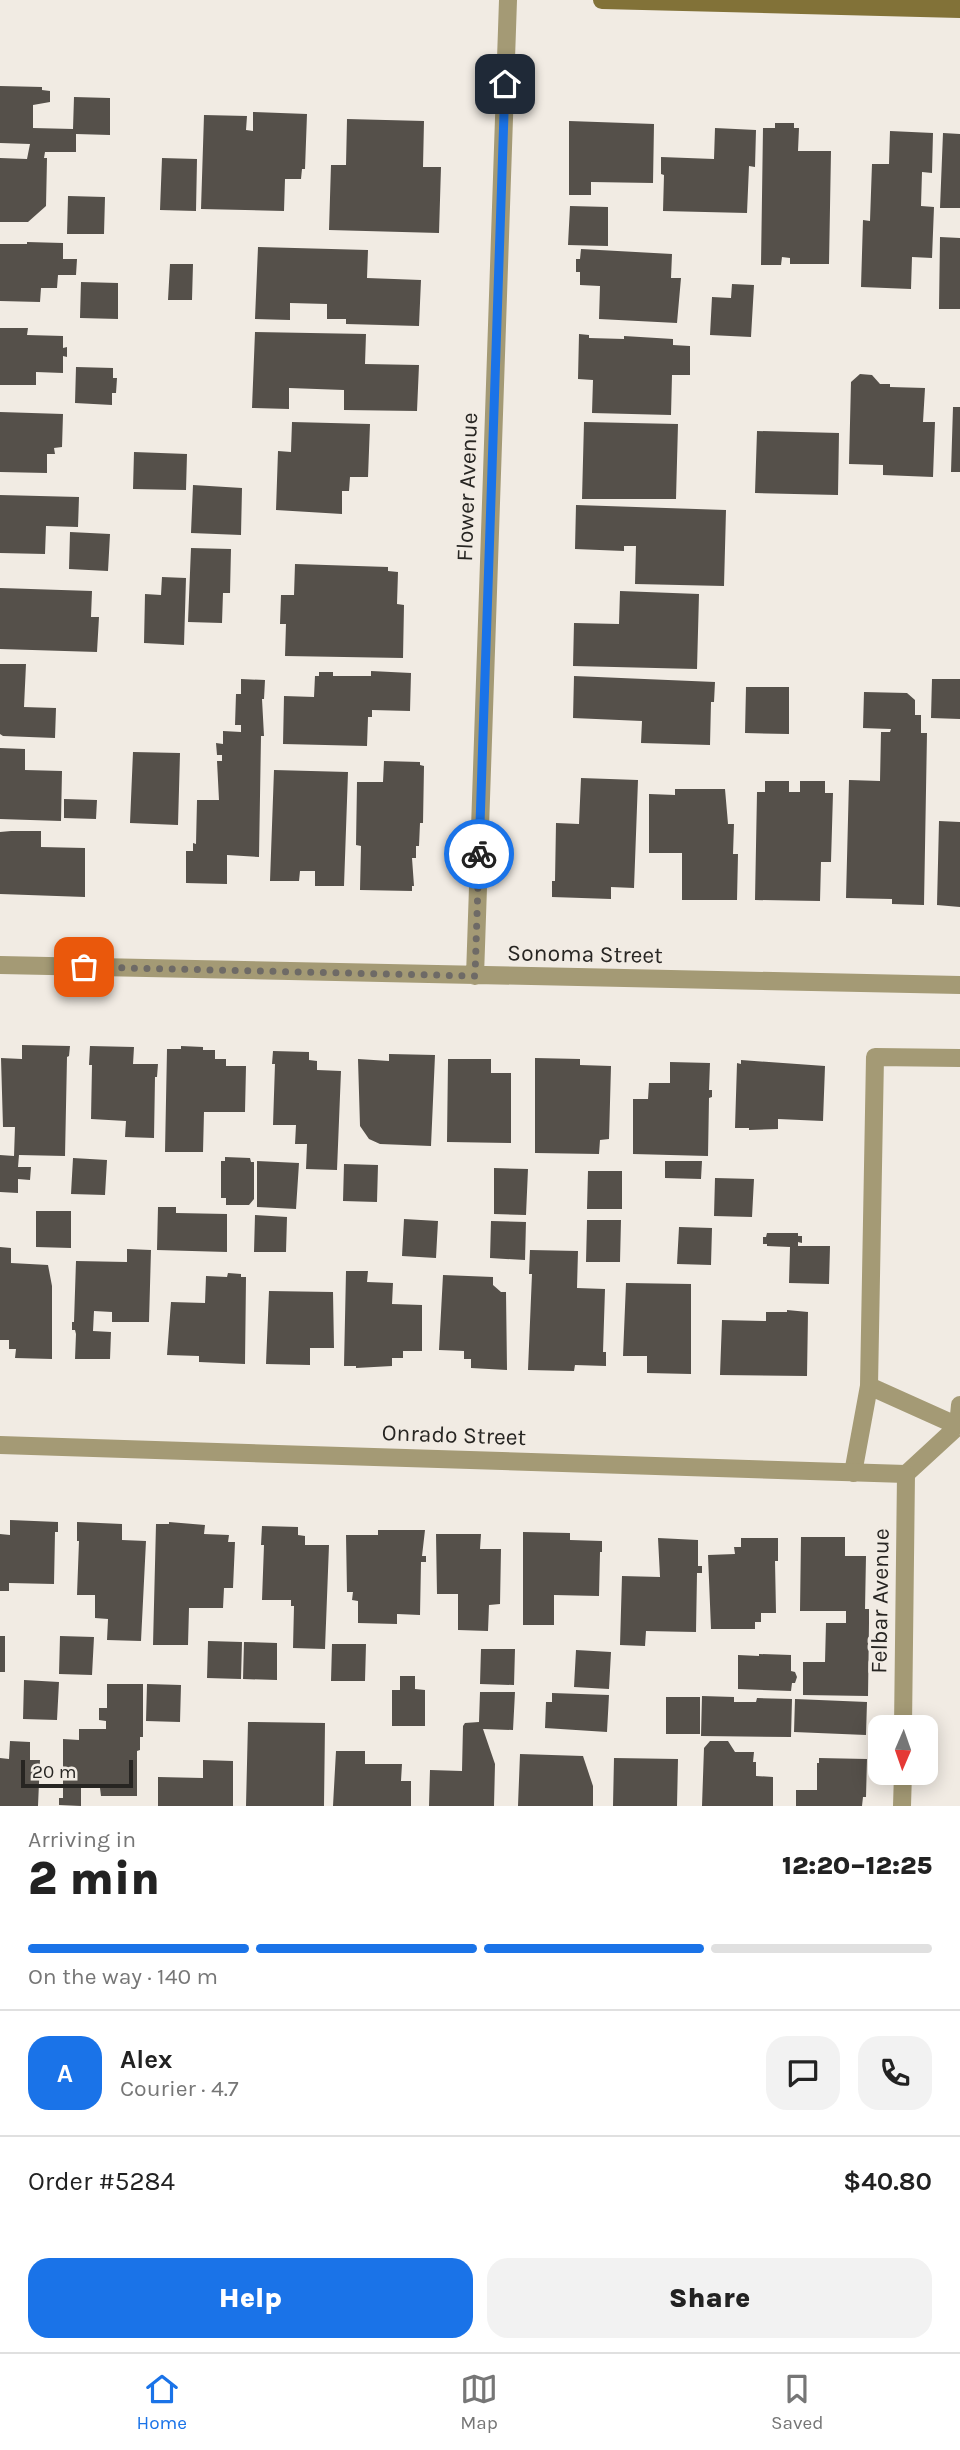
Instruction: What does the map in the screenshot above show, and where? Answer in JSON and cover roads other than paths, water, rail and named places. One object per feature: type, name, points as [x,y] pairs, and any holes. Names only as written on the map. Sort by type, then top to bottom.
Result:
[{"type":"main road","points":[[602,0],[835,3],[960,9]]},
{"type":"street","name":"Flower Avenue","points":[[475,976],[508,0]]},
{"type":"street","name":"Sonoma Street","points":[[0,965],[960,985]]},
{"type":"street","points":[[853,1473],[869,1386],[876,1057],[960,1058]]},
{"type":"street","points":[[869,1386],[958,1426]]},
{"type":"street","points":[[906,1475],[958,1426],[960,1405]]},
{"type":"street","name":"Onrado Street","points":[[0,1445],[906,1475]]},
{"type":"street","name":"Felbar Avenue","points":[[903,1715],[906,1475]]},
{"type":"street","points":[[902,1806],[903,1785]]}]
